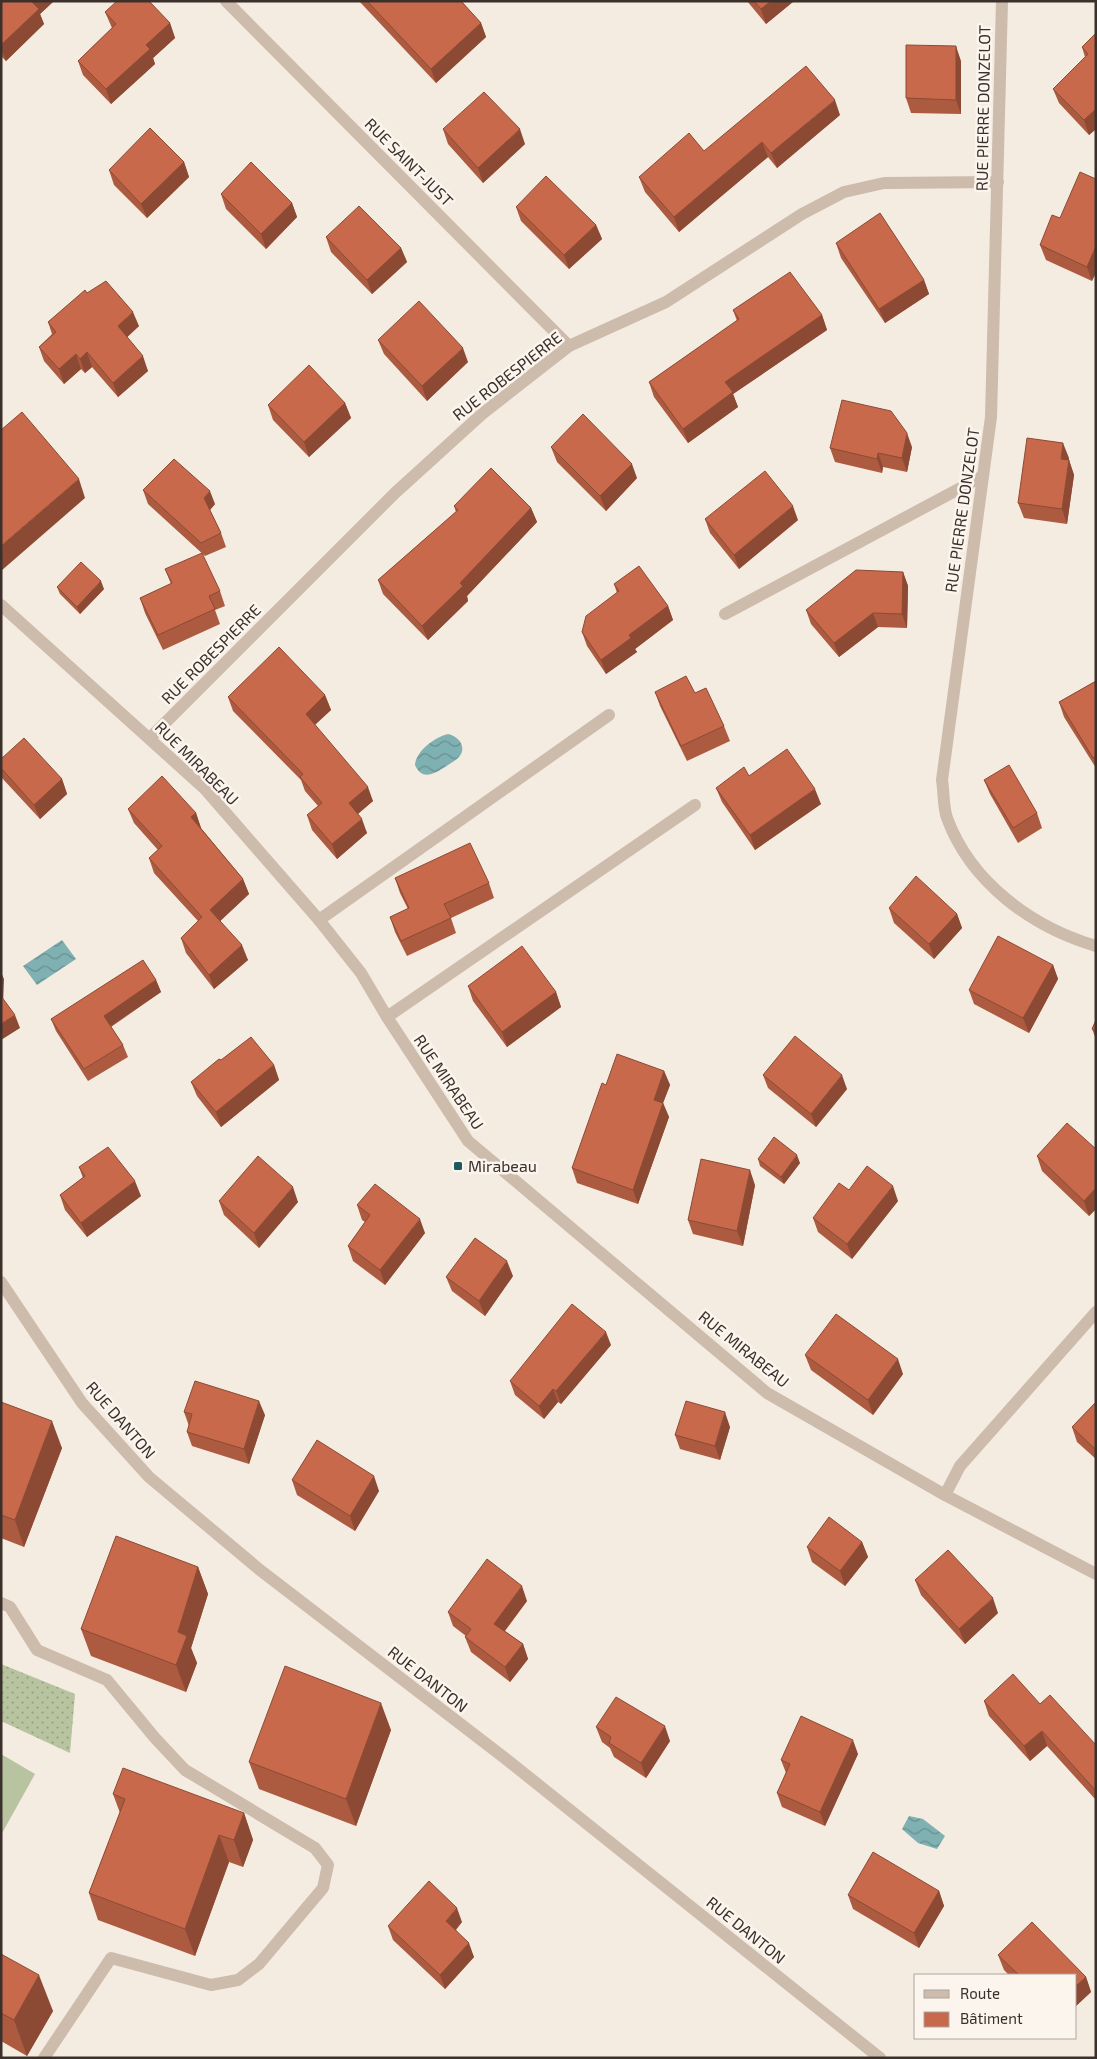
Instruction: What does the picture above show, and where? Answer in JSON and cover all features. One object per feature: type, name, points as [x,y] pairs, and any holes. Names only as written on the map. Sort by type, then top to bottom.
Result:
[{"type":"street","name":"RUE SAINT-JUST","points":[[226,1],[569,346]]},
{"type":"street","name":"RUE PIERRE DONZELOT","points":[[1002,1],[991,417],[942,780],[946,817],[965,854],[998,892],[1030,917],[1071,939],[1096,946]]},
{"type":"street","name":"RUE ROBESPIERRE","points":[[150,738],[395,493],[482,414],[569,346],[666,302],[802,214],[844,192],[884,183],[998,182]]},
{"type":"street","points":[[725,614],[984,476]]},
{"type":"street","name":"RUE MIRABEAU","points":[[1,605],[205,789],[319,920],[361,973],[387,1017],[468,1141],[767,1393],[945,1495],[1096,1574]]},
{"type":"street","points":[[319,920],[609,714]]},
{"type":"street","points":[[387,1017],[695,805]]},
{"type":"street","name":"RUE DANTON","points":[[1,1282],[82,1403],[150,1477],[260,1570],[506,1759],[880,2058]]},
{"type":"street","points":[[945,1495],[960,1466],[1096,1312]]},
{"type":"street","points":[[1,1603],[10,1607],[37,1650],[107,1680],[154,1738],[185,1770],[315,1848],[328,1865],[323,1888],[259,1964],[238,1980],[211,1985],[111,1958],[44,2058]]},
{"type":"green space","points":[[1,1664],[75,1694],[70,1753],[1,1721]]},
{"type":"green space","points":[[1,1754],[35,1774],[1,1835]]},
{"type":"water","points":[[448,734],[456,737],[461,743],[461,754],[437,772],[428,775],[421,773],[415,765],[422,750],[432,741]]},
{"type":"water","points":[[62,940],[76,959],[37,985],[23,966]]},
{"type":"water","points":[[909,1816],[923,1819],[945,1836],[937,1849],[918,1843],[902,1829]]},
{"type":"building","points":[[1,1],[33,1],[39,9],[1,45]]},
{"type":"building","points":[[117,1],[149,1],[170,23],[146,45],[150,49],[106,89],[78,61],[116,24],[105,12]]},
{"type":"building","points":[[367,1],[461,1],[481,23],[431,69]]},
{"type":"building","points":[[754,1],[771,1],[761,9]]},
{"type":"building","points":[[1096,33],[1096,109],[1084,120],[1053,89],[1088,54],[1082,47]]},
{"type":"building","points":[[906,45],[956,46],[956,100],[906,98]]},
{"type":"building","points":[[806,66],[835,100],[771,153],[762,142],[674,217],[639,177],[689,133],[704,151]]},
{"type":"building","points":[[484,92],[520,129],[478,168],[443,129]]},
{"type":"building","points":[[150,128],[184,162],[141,204],[109,170]]},
{"type":"building","points":[[251,162],[292,203],[261,234],[221,194]]},
{"type":"building","points":[[1080,172],[1096,179],[1096,246],[1087,267],[1040,245],[1052,215],[1060,218]]},
{"type":"building","points":[[546,176],[596,225],[564,255],[516,207]]},
{"type":"building","points":[[359,206],[401,248],[367,280],[326,237]]},
{"type":"building","points":[[880,213],[924,280],[879,309],[836,243]]},
{"type":"building","points":[[790,272],[822,315],[725,382],[733,392],[683,429],[649,382],[739,319],[733,310]]},
{"type":"building","points":[[106,281],[133,312],[118,326],[143,356],[113,383],[87,352],[80,359],[76,354],[59,369],[39,347],[56,332],[48,322],[85,290],[87,293]]},
{"type":"building","points":[[419,301],[463,348],[422,386],[378,340]]},
{"type":"building","points":[[309,365],[345,403],[304,442],[268,405]]},
{"type":"building","points":[[842,400],[891,411],[907,433],[902,458],[878,453],[877,459],[830,448]]},
{"type":"building","points":[[22,412],[79,479],[1,546],[1,430]]},
{"type":"building","points":[[583,414],[632,464],[600,496],[551,447]]},
{"type":"building","points":[[1027,438],[1063,443],[1061,459],[1069,460],[1062,509],[1018,503]]},
{"type":"building","points":[[174,459],[210,491],[204,498],[221,533],[201,543],[143,490]]},
{"type":"building","points":[[491,468],[531,508],[460,583],[463,586],[422,626],[378,580],[458,510],[454,506]]},
{"type":"building","points":[[765,471],[793,506],[734,555],[705,519]]},
{"type":"building","points":[[202,553],[220,591],[209,596],[215,609],[158,635],[140,598],[172,583],[165,569]]},
{"type":"building","points":[[81,562],[101,581],[77,607],[57,587]]},
{"type":"building","points":[[639,566],[668,606],[629,635],[631,638],[601,660],[582,632],[586,616],[619,591],[614,584]]},
{"type":"building","points":[[856,570],[903,572],[902,614],[873,613],[834,643],[806,610]]},
{"type":"building","points":[[279,647],[325,695],[306,714],[368,787],[349,803],[362,819],[332,844],[307,815],[322,803],[300,777],[303,774],[228,697]]},
{"type":"building","points":[[686,676],[695,693],[706,688],[724,726],[681,746],[655,692]]},
{"type":"building","points":[[1096,681],[1096,756],[1093,758],[1059,702]]},
{"type":"building","points":[[24,738],[62,779],[34,805],[1,768],[1,759]]},
{"type":"building","points":[[787,749],[815,789],[750,835],[716,788],[744,767],[749,776]]},
{"type":"building","points":[[1009,765],[1037,813],[1013,828],[984,780]]},
{"type":"building","points":[[162,776],[196,813],[191,817],[243,879],[210,910],[242,945],[209,975],[181,938],[202,917],[149,858],[162,846],[128,809]]},
{"type":"building","points":[[470,843],[489,883],[444,904],[451,918],[401,941],[390,917],[409,908],[395,878]]},
{"type":"building","points":[[916,876],[957,914],[929,944],[889,908]]},
{"type":"building","points":[[998,936],[1053,965],[1023,1018],[969,990]]},
{"type":"building","points":[[522,946],[556,992],[502,1032],[468,986]]},
{"type":"building","points":[[143,960],[156,980],[104,1016],[123,1045],[84,1069],[51,1019]]},
{"type":"building","points":[[1,996],[15,1015],[1,1024]]},
{"type":"building","points":[[1096,1020],[1096,1031],[1092,1029]]},
{"type":"building","points":[[795,1036],[842,1075],[811,1114],[763,1075]]},
{"type":"building","points":[[251,1037],[274,1065],[216,1112],[191,1082],[219,1059],[221,1060]]},
{"type":"building","points":[[617,1054],[664,1071],[654,1100],[663,1103],[633,1190],[572,1168],[602,1083],[606,1085]]},
{"type":"building","points":[[1067,1123],[1096,1149],[1096,1188],[1084,1201],[1037,1156]]},
{"type":"building","points":[[774,1137],[797,1155],[781,1177],[758,1159]]},
{"type":"building","points":[[108,1147],[135,1181],[81,1223],[60,1195],[85,1176],[79,1167]]},
{"type":"building","points":[[258,1156],[293,1187],[254,1233],[219,1201]]},
{"type":"building","points":[[701,1159],[750,1170],[737,1231],[688,1220]]},
{"type":"building","points":[[867,1166],[893,1186],[847,1244],[813,1218],[839,1183],[849,1190]]},
{"type":"building","points":[[375,1184],[420,1219],[380,1270],[348,1246],[370,1215],[357,1205]]},
{"type":"building","points":[[475,1238],[507,1261],[479,1301],[446,1277]]},
{"type":"building","points":[[572,1304],[606,1332],[556,1391],[553,1389],[539,1406],[510,1381]]},
{"type":"building","points":[[836,1314],[898,1359],[868,1400],[805,1355]]},
{"type":"building","points":[[195,1381],[259,1401],[244,1449],[187,1432],[192,1414],[184,1412]]},
{"type":"building","points":[[686,1401],[725,1412],[715,1446],[675,1435]]},
{"type":"building","points":[[1,1402],[52,1421],[15,1520],[1,1515]]},
{"type":"building","points":[[1096,1402],[1096,1450],[1072,1427]]},
{"type":"building","points":[[317,1440],[374,1476],[350,1516],[292,1480]]},
{"type":"building","points":[[829,1517],[862,1542],[840,1571],[807,1547]]},
{"type":"building","points":[[116,1536],[198,1567],[178,1632],[187,1636],[176,1665],[81,1629]]},
{"type":"building","points":[[948,1550],[993,1598],[959,1629],[915,1580]]},
{"type":"building","points":[[487,1559],[522,1586],[494,1624],[523,1644],[505,1667],[465,1637],[471,1629],[448,1612]]},
{"type":"building","points":[[285,1666],[381,1703],[346,1799],[249,1762]]},
{"type":"building","points":[[1013,1674],[1040,1704],[1050,1695],[1096,1745],[1096,1791],[1042,1731],[1024,1746],[984,1701]]},
{"type":"building","points":[[616,1697],[665,1726],[641,1763],[609,1743],[611,1737],[596,1727]]},
{"type":"building","points":[[801,1716],[853,1740],[820,1812],[777,1793],[790,1764],[781,1760]]},
{"type":"building","points":[[123,1768],[244,1813],[234,1840],[219,1835],[185,1929],[89,1893],[125,1799],[113,1794]]},
{"type":"building","points":[[873,1852],[939,1891],[914,1933],[848,1895]]},
{"type":"building","points":[[429,1881],[457,1908],[446,1921],[469,1943],[440,1975],[388,1926]]},
{"type":"building","points":[[1032,1922],[1086,1977],[1077,1985],[1077,1974],[1018,1974],[998,1955]]},
{"type":"building","points":[[1,1954],[39,1975],[14,2020],[1,2013]]},
{"type":"place","name":"Mirabeau","points":[[458,1166]]}]
